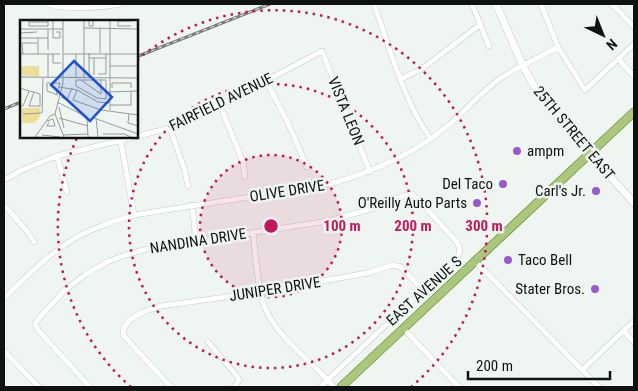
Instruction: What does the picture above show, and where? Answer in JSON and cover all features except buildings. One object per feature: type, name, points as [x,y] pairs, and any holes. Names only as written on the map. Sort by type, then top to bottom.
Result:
[{"type":"main road","name":"25TH STREET EAST","points":[[496,4],[523,66],[537,91],[553,112],[634,203]]},
{"type":"main road","name":"EAST AVENUE S","points":[[341,387],[634,112]]},
{"type":"street","points":[[48,4],[69,8],[87,5],[108,7],[121,4]]},
{"type":"street","points":[[374,4],[415,113],[430,139]]},
{"type":"street","points":[[472,4],[490,46]]},
{"type":"street","points":[[541,4],[558,47],[585,90],[634,44]]},
{"type":"street","points":[[612,4],[634,27]]},
{"type":"street","points":[[401,79],[423,68],[481,24]]},
{"type":"street","name":"OLIVE DRIVE","points":[[4,298],[68,242],[89,231],[134,215],[326,185],[370,172],[392,162],[430,139],[503,76],[558,47]]},
{"type":"street","name":"FAIRFIELD AVENUE","points":[[138,137],[170,128],[220,106],[322,51]]},
{"type":"street","name":"VISTA LEON","points":[[322,51],[370,172]]},
{"type":"street","points":[[618,59],[634,76]]},
{"type":"street","points":[[266,80],[288,123],[307,167]]},
{"type":"street","points":[[220,106],[243,162],[245,177]]},
{"type":"street","points":[[170,128],[185,171],[188,186]]},
{"type":"street","name":"FAIRFIELD AVENUE","points":[[4,180],[24,169],[57,156],[135,138]]},
{"type":"street","points":[[121,142],[134,215]]},
{"type":"street","points":[[57,156],[67,192]]},
{"type":"street","name":"NANDINA DRIVE","points":[[90,387],[39,331],[35,324],[65,290],[86,274],[107,262],[147,248],[328,221],[355,215],[412,194],[457,242],[460,249]]},
{"type":"street","points":[[4,204],[34,242]]},
{"type":"street","points":[[192,205],[196,240]]},
{"type":"street","points":[[253,232],[261,292],[266,311],[290,342],[334,387]]},
{"type":"street","name":"EAST AVENUE S","points":[[320,387],[458,257],[460,249]]},
{"type":"street","points":[[476,262],[599,387]]},
{"type":"street","name":"JUNIPER DRIVE","points":[[171,387],[122,335],[123,328],[127,323],[148,310],[161,306],[261,292],[367,273],[393,265],[401,267],[423,290]]},
{"type":"street","points":[[582,370],[634,321]]},
{"type":"street","points":[[403,328],[459,387]]},
{"type":"street","points":[[624,331],[634,342]]},
{"type":"street","points":[[208,342],[237,376],[239,380],[234,387]]},
{"type":"street","points":[[4,351],[39,387]]},
{"type":"railway","points":[[138,56],[270,4]]},
{"type":"railway","points":[[4,109],[20,102]]},
{"type":"place","name":"ampm","points":[[517,151]]},
{"type":"place","name":"Del Taco","points":[[503,184]]},
{"type":"place","name":"Carl's Jr.","points":[[596,191]]},
{"type":"place","name":"O'Reilly Auto Parts","points":[[477,203]]},
{"type":"place","name":"Taco Bell","points":[[508,260]]},
{"type":"place","name":"Stater Bros.","points":[[595,289]]}]
